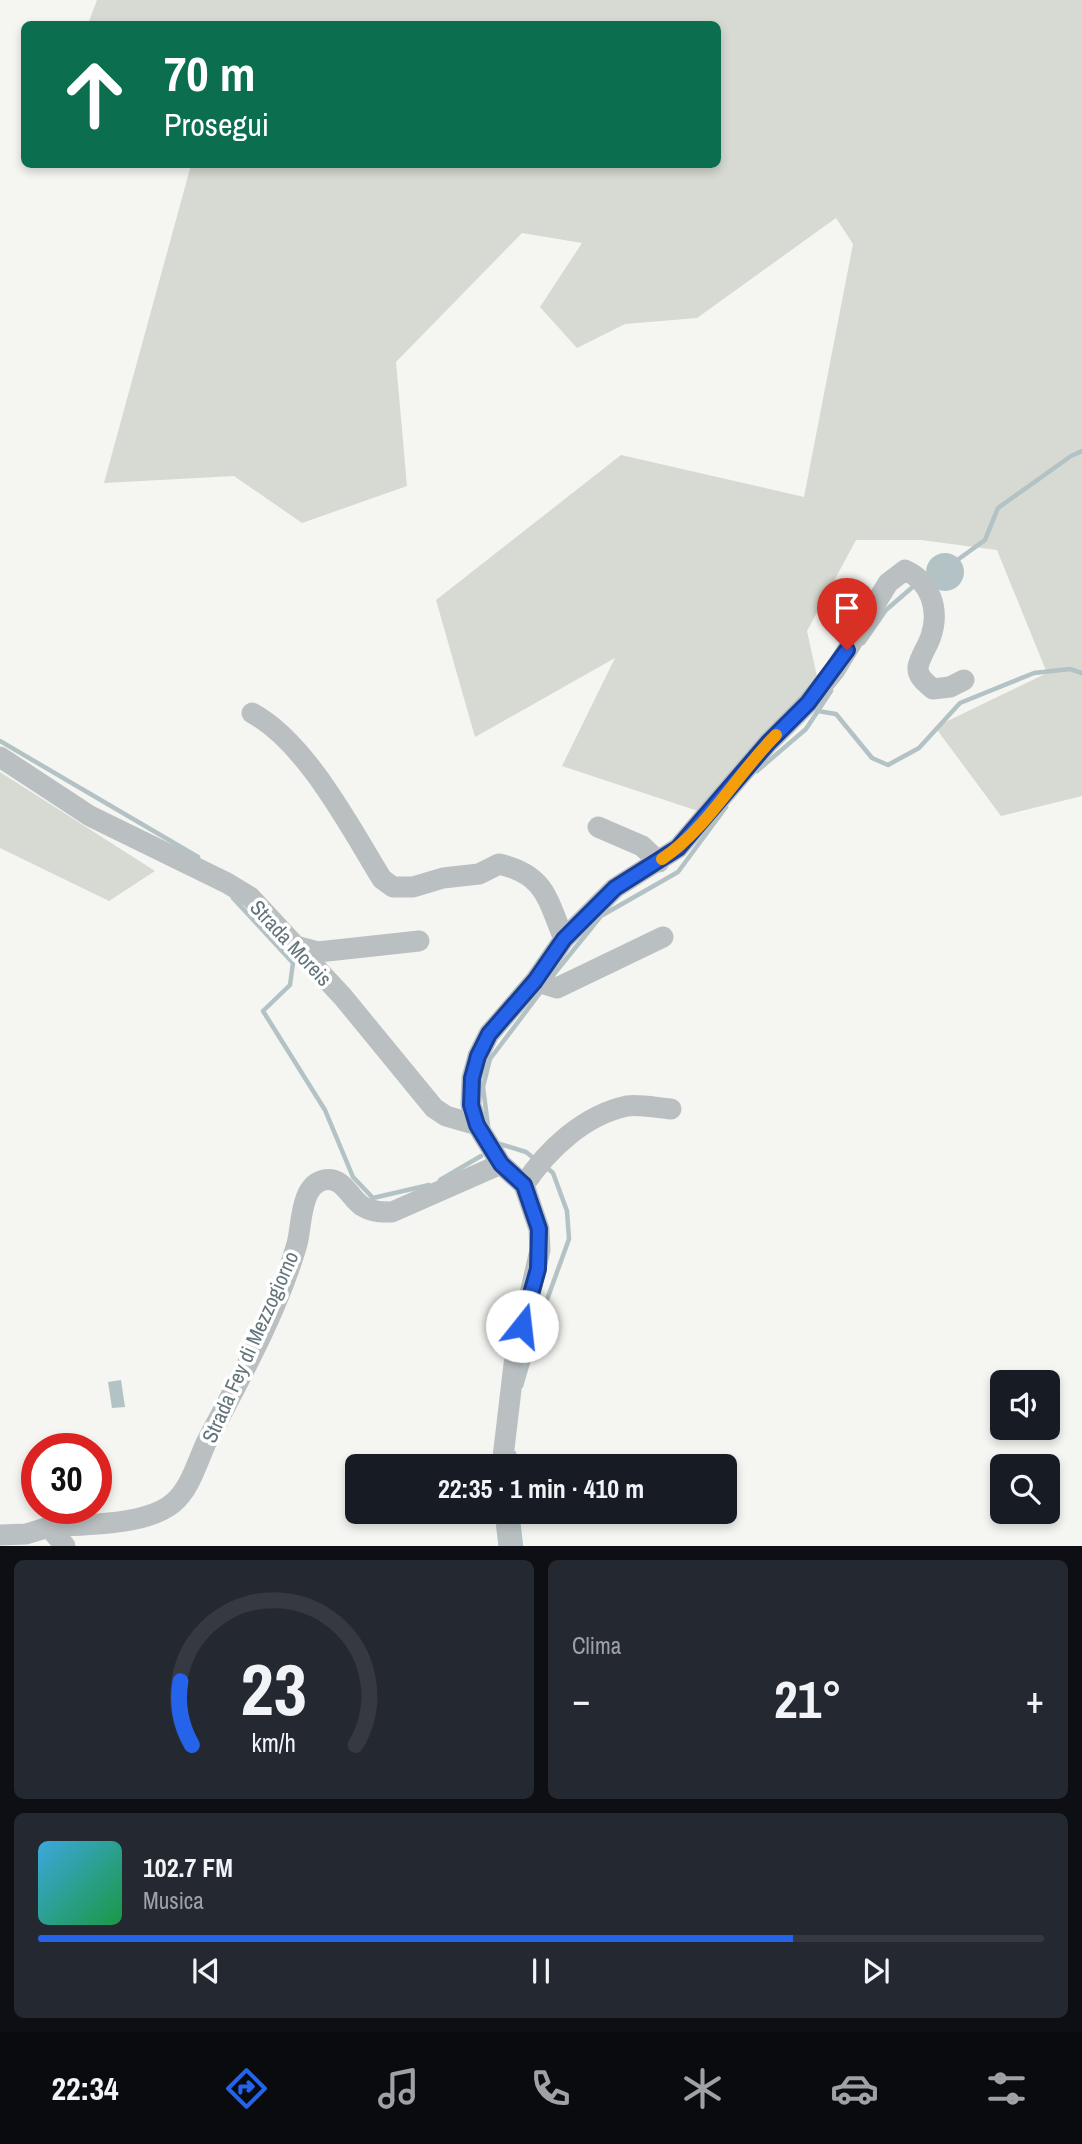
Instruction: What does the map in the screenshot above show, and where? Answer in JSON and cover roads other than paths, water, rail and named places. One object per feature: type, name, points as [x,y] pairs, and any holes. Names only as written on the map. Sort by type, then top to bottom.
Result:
[{"type":"street","points":[[543,985],[564,939],[615,888],[678,848],[821,686],[888,583],[905,570],[923,582],[934,610],[932,633],[918,668],[922,680],[933,689],[950,687],[964,680]]},
{"type":"street","points":[[252,713],[274,725],[321,782],[382,879],[393,887],[413,887],[443,878],[479,874],[499,864],[522,869],[541,886],[564,939]]},
{"type":"street","name":"Strada Moreis","points":[[0,757],[90,816],[235,887],[250,897],[342,997],[434,1108],[446,1116],[477,1125]]},
{"type":"street","points":[[598,827],[642,846],[659,862]]},
{"type":"street","points":[[535,1169],[501,1164],[477,1125],[471,1105],[472,1078],[478,1056],[489,1034],[543,985],[663,937]]},
{"type":"street","points":[[295,946],[318,952],[419,941]]},
{"type":"street","points":[[535,1169],[584,1123],[628,1106],[671,1109]]},
{"type":"street","name":"Strada Fey di Mezzogiorno","points":[[0,1536],[49,1527],[139,1518],[174,1503],[195,1470],[272,1309],[297,1245],[307,1195],[314,1185],[333,1180],[341,1183],[360,1205],[374,1212],[392,1212],[501,1164]]},
{"type":"street","points":[[503,1454],[509,1394],[540,1250],[535,1169]]},
{"type":"street","points":[[506,1524],[509,1545]]},
{"type":"street","points":[[49,1527],[65,1545]]},
{"type":"waterway","points":[[956,561],[985,540],[998,508],[1082,451]]},
{"type":"waterway","points":[[863,643],[886,610],[915,585]]},
{"type":"waterway","points":[[818,711],[836,714],[872,758],[888,765],[919,748],[960,703],[1034,673],[1070,669],[1082,673]]},
{"type":"waterway","points":[[757,771],[806,729],[831,691]]},
{"type":"waterway","points":[[0,741],[198,857]]},
{"type":"waterway","points":[[550,979],[601,916],[678,872],[726,807]]},
{"type":"waterway","points":[[233,898],[293,963],[290,985],[263,1011],[325,1110],[353,1177],[373,1198],[429,1185]]},
{"type":"waterway","points":[[488,1126],[483,1087],[490,1059],[543,989]]},
{"type":"waterway","points":[[500,1144],[526,1152],[536,1160]]},
{"type":"waterway","points":[[440,1180],[481,1156]]},
{"type":"waterway","points":[[521,1386],[544,1308],[569,1239],[567,1211],[553,1173],[546,1167]]},
{"type":"waterway","points":[[518,1524],[521,1546]]}]
